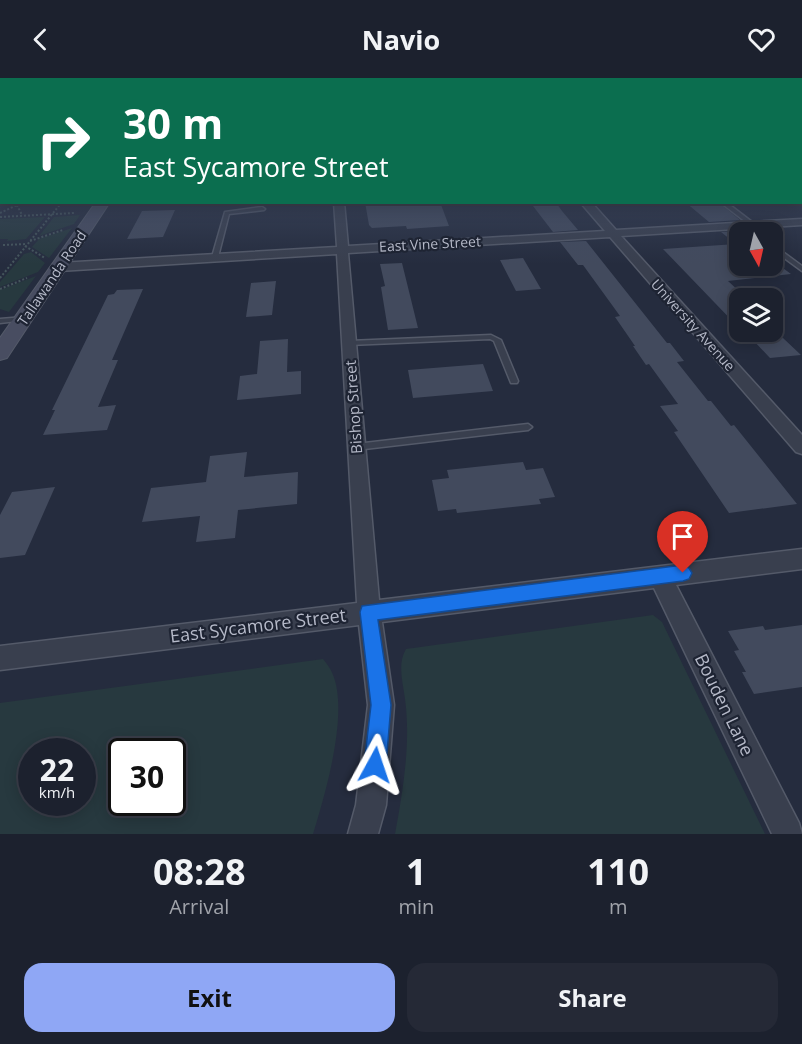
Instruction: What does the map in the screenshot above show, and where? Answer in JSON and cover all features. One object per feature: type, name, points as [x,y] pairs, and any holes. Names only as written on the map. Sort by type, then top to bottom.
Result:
[{"type":"street","name":"Tallawanda Road","points":[[0,353],[24,319],[55,264],[101,204]]},
{"type":"street","name":"Bishop Street","points":[[339,204],[369,612],[381,705],[371,806],[363,834]]},
{"type":"street","name":"University Avenue","points":[[587,204],[802,447]]},
{"type":"street","name":"East Vine Street","points":[[783,224],[802,222]]},
{"type":"street","name":"East Vine Street","points":[[55,264],[214,257],[612,233],[729,229]]},
{"type":"street","name":"East Sycamore Street","points":[[0,658],[802,559]]},
{"type":"street","name":"Bouden Lane","points":[[660,576],[788,834]]},
{"type":"lane","points":[[724,204],[744,222]]},
{"type":"lane","points":[[214,257],[227,213],[262,209]]},
{"type":"lane","points":[[783,254],[802,269]]},
{"type":"lane","points":[[0,321],[24,319]]},
{"type":"lane","points":[[349,343],[491,337],[497,340],[514,381]]},
{"type":"lane","points":[[357,447],[528,427]]},
{"type":"path","points":[[0,215],[18,204],[22,215]]},
{"type":"path","points":[[0,278],[60,204]]},
{"type":"path","points":[[0,215],[75,213]]},
{"type":"path","points":[[3,245],[27,244],[68,228]]},
{"type":"path","points":[[27,244],[55,264]]},
{"type":"path","points":[[0,289],[33,276]]},
{"type":"shaded area","points":[[80,215],[74,224],[39,236],[54,217]]},
{"type":"shaded area","points":[[45,217],[26,239],[7,241],[8,239],[0,239],[0,219]]},
{"type":"shaded area","points":[[72,228],[49,258],[32,247],[39,239]]},
{"type":"shaded area","points":[[31,252],[45,263],[38,272],[0,287],[0,282],[24,254]]},
{"type":"shaded area","points":[[36,276],[9,312],[0,309],[0,290]]},
{"type":"shaded area","points":[[653,615],[662,622],[765,834],[395,834],[407,750],[407,716],[401,667],[406,649]]},
{"type":"shaded area","points":[[323,659],[333,675],[337,691],[337,732],[329,777],[313,834],[0,834],[0,703]]},
{"type":"building","points":[[365,204],[441,204],[449,226],[407,229],[406,226],[372,228],[369,225]]},
{"type":"building","points":[[557,204],[578,230],[553,232],[533,206]]},
{"type":"building","points":[[687,204],[720,204],[740,220],[709,222]]},
{"type":"building","points":[[175,210],[163,237],[127,239],[142,211]]},
{"type":"building","points":[[721,232],[729,232],[729,238]]},
{"type":"building","points":[[586,241],[684,361],[677,362],[708,401],[711,401],[731,426],[734,425],[797,504],[729,513],[674,432],[678,431],[660,406],[678,404],[633,346],[635,346],[615,317],[620,316],[583,265],[578,265],[560,242]]},
{"type":"building","points":[[729,244],[729,276],[773,276],[728,281],[736,288],[729,288],[729,318],[663,249]]},
{"type":"building","points":[[523,258],[541,289],[516,291],[500,260]]},
{"type":"building","points":[[402,263],[418,328],[388,330],[381,287],[385,286],[380,264]]},
{"type":"building","points":[[783,268],[791,274],[783,275]]},
{"type":"building","points":[[276,281],[272,315],[246,317],[251,283]]},
{"type":"building","points":[[143,289],[112,360],[118,360],[98,407],[116,405],[107,430],[43,435],[55,410],[52,410],[108,295],[114,294],[117,290]]},
{"type":"building","points":[[783,338],[801,355],[770,358],[755,342],[783,342]]},
{"type":"building","points":[[288,339],[287,372],[301,371],[301,394],[237,400],[240,376],[257,374],[260,341]]},
{"type":"building","points":[[483,364],[493,391],[413,398],[408,370]]},
{"type":"building","points":[[247,452],[244,477],[298,472],[297,504],[238,510],[235,538],[196,542],[200,516],[142,522],[151,488],[206,482],[210,456]]},
{"type":"building","points":[[523,462],[526,470],[543,468],[555,497],[539,499],[541,504],[457,513],[456,509],[438,511],[432,480],[449,478],[447,470]]},
{"type":"building","points":[[55,487],[25,555],[0,558],[0,515],[12,492]]},
{"type":"building","points":[[802,625],[802,687],[754,694],[742,672],[746,672],[734,651],[739,650],[728,631],[763,626],[765,630]]},
{"type":"route","points":[[375,765],[381,705],[369,612],[683,573]]}]
